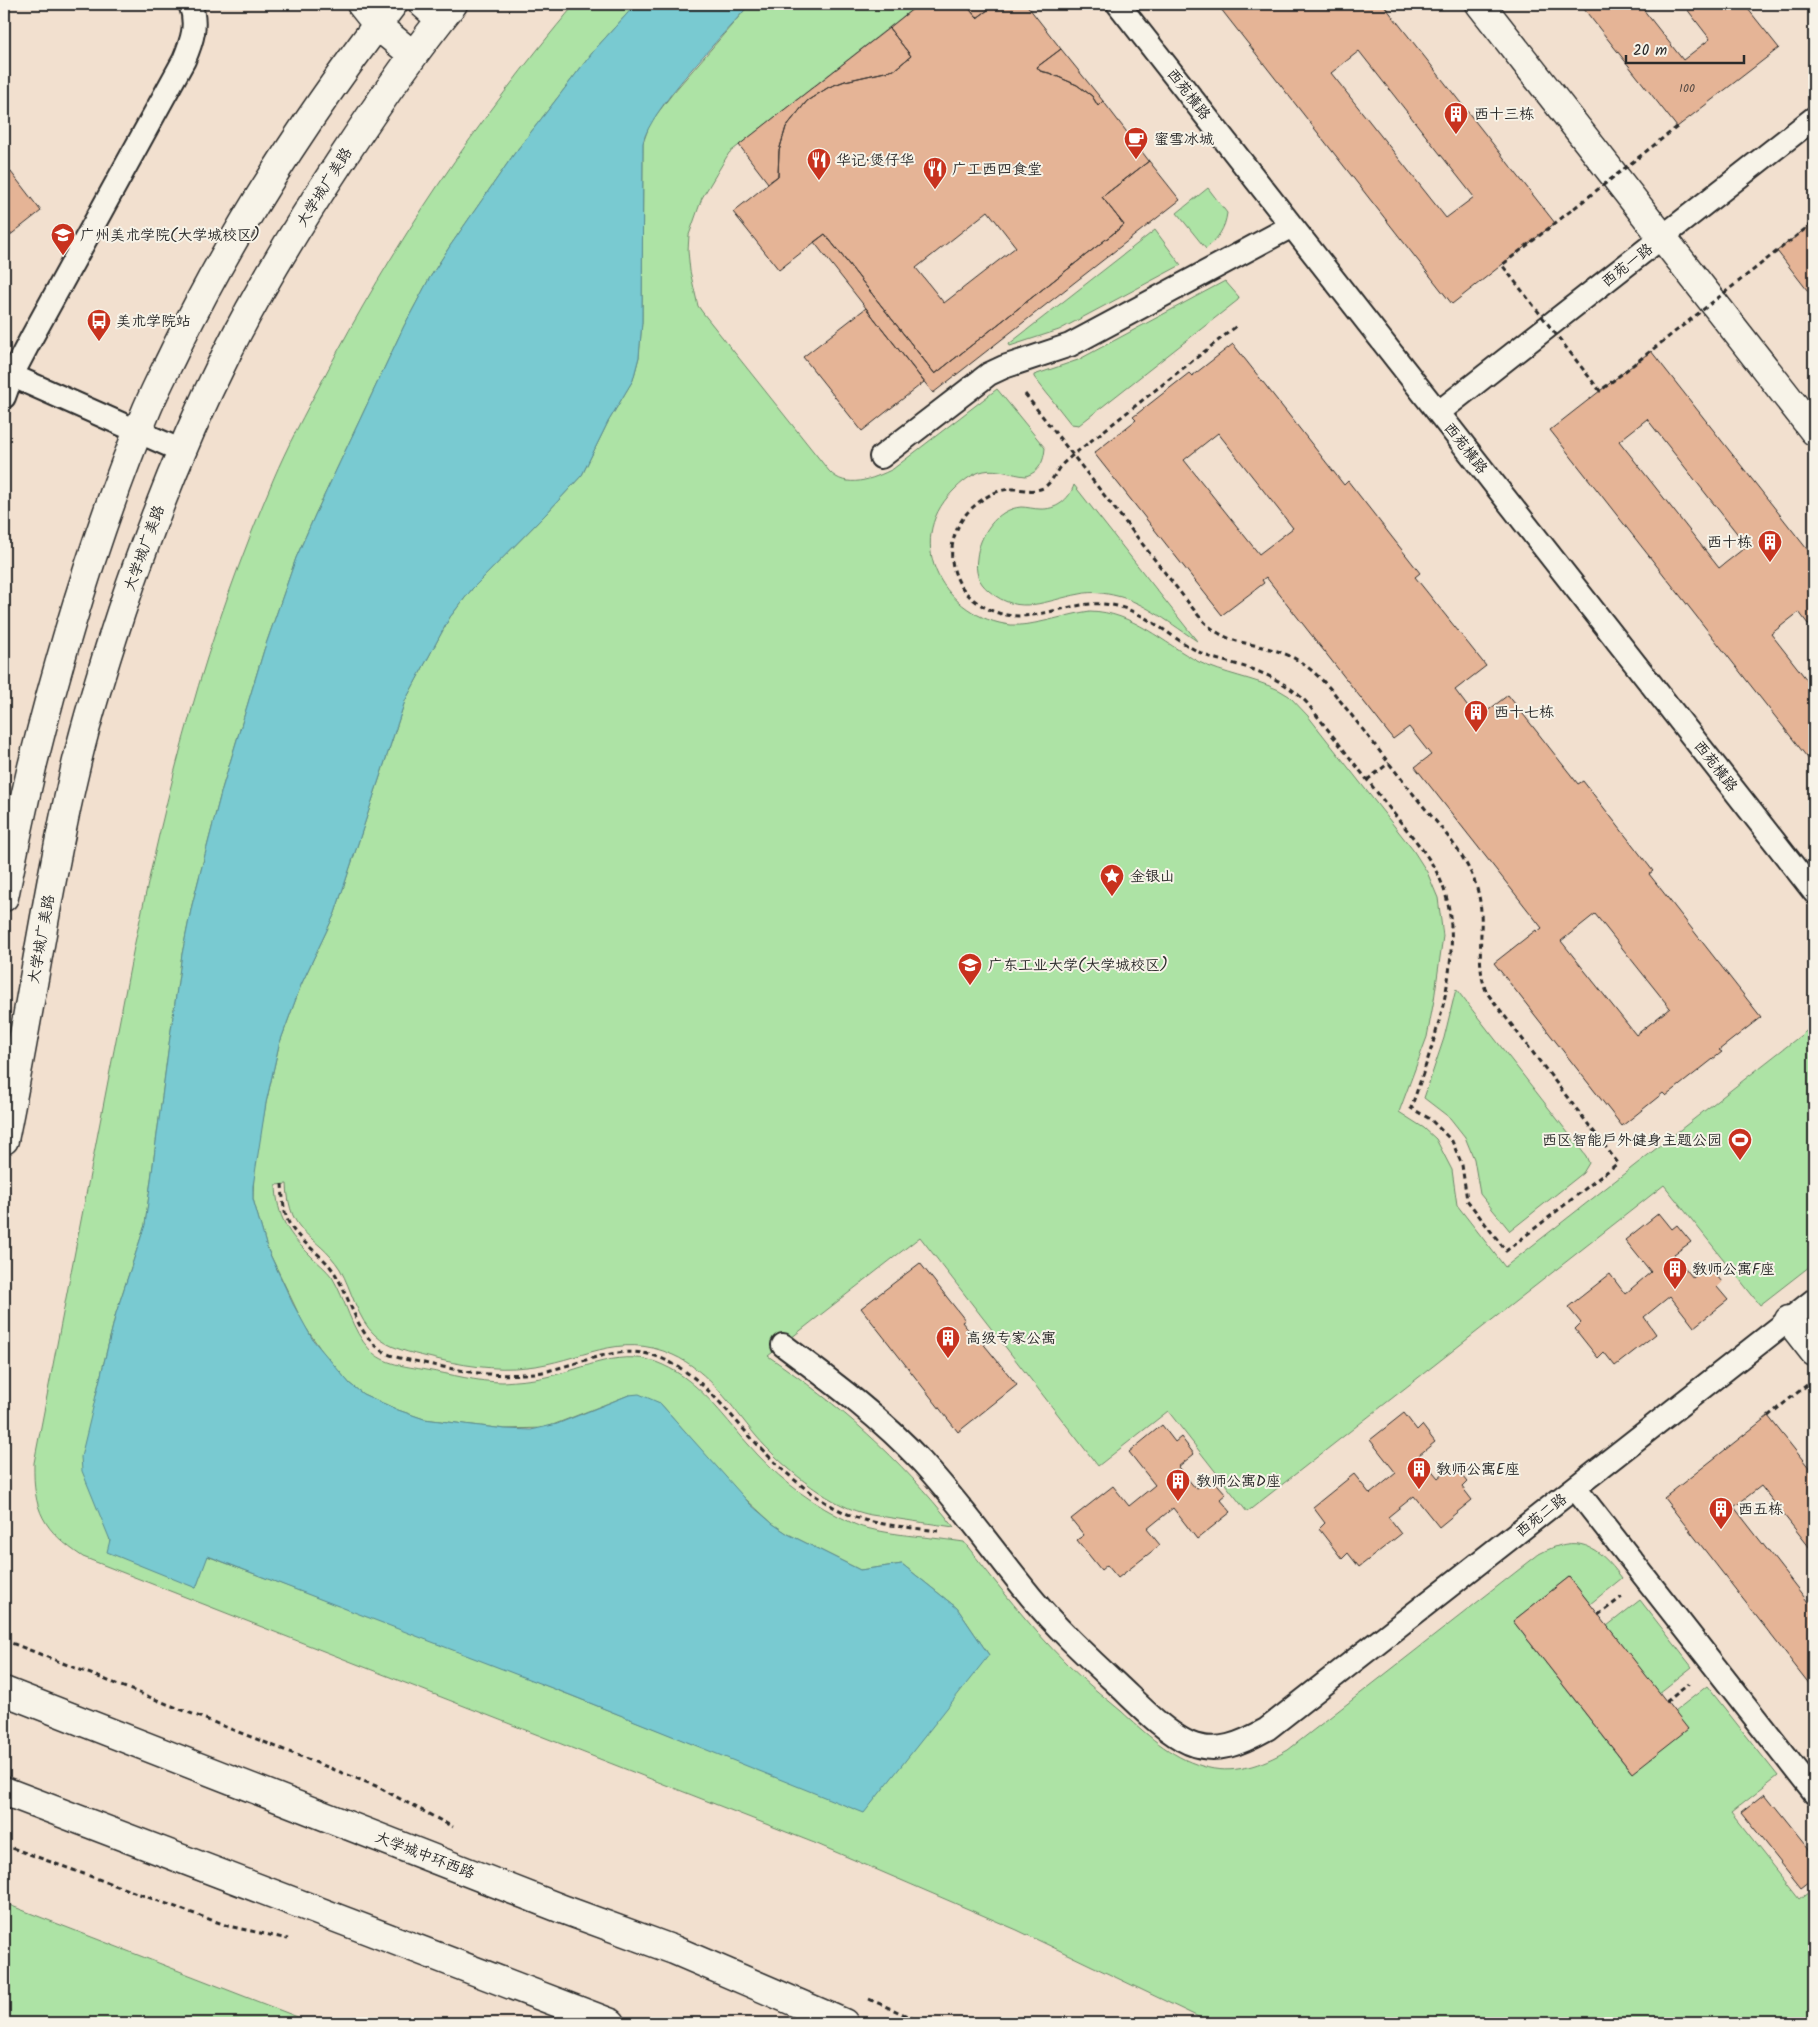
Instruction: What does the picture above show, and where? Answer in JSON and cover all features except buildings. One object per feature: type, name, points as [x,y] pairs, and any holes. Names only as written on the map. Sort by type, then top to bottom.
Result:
[{"type":"main road","points":[[1480,4],[1814,431]]},
{"type":"main road","name":"大学城广美路","points":[[4,1140],[57,851],[77,759],[102,670],[165,489],[228,350],[273,269],[320,191],[378,103],[413,55],[439,9]]},
{"type":"main road","points":[[4,897],[32,767],[58,670],[116,487],[147,407],[192,315],[230,246],[280,163],[377,11],[413,55]]},
{"type":"main road","points":[[1789,1320],[1814,1352]]},
{"type":"main road","name":"大学城中环西路","points":[[4,1691],[544,1902],[674,1950],[844,2023]]},
{"type":"main road","points":[[4,1790],[612,2023]]},
{"type":"lane","points":[[4,397],[8,374],[184,60],[194,31],[194,20],[190,4]]},
{"type":"lane","name":"西苑横路","points":[[1118,4],[1814,892]]},
{"type":"lane","name":"西苑一路","points":[[1439,412],[1814,118]]},
{"type":"lane","points":[[881,456],[979,380],[1004,366],[1070,345],[1292,226]]},
{"type":"lane","points":[[8,374],[182,451]]},
{"type":"lane","name":"西苑二路","points":[[782,1345],[881,1421],[922,1462],[1032,1599],[1071,1642],[1172,1733],[1196,1746],[1217,1748],[1241,1743],[1267,1729],[1814,1300]]},
{"type":"lane","points":[[1575,1488],[1814,1793]]},
{"type":"path","points":[[1677,127],[1502,265],[1600,391],[1814,222]]},
{"type":"path","points":[[1004,366],[1073,455],[1208,626],[1218,634],[1229,639],[1284,654],[1305,665],[1334,693],[1453,843],[1472,877],[1478,893],[1481,912],[1480,968],[1482,981],[1487,993],[1618,1164],[1506,1251],[1467,1200],[1462,1165],[1452,1141],[1430,1119],[1411,1108],[1441,1018],[1451,944],[1446,899],[1440,879],[1431,862],[1307,703],[1284,683],[1271,676],[1203,654],[1136,613],[1120,606],[1104,603],[1079,604],[1034,615],[1006,616],[994,612],[971,598],[962,588],[956,576],[952,559],[953,541],[966,515],[982,500],[996,492],[1008,489],[1031,490],[1042,488],[1051,481],[1060,468],[1073,455],[1238,325]]},
{"type":"path","points":[[1368,780],[1389,763]]},
{"type":"path","points":[[282,1184],[284,1204],[290,1224],[337,1276],[370,1340],[380,1351],[392,1357],[465,1372],[493,1374],[548,1371],[620,1351],[648,1354],[661,1358],[688,1372],[702,1384],[772,1460],[818,1497],[863,1519],[925,1529]]},
{"type":"path","points":[[1768,1416],[1814,1379]]},
{"type":"path","points":[[4,1640],[376,1786],[462,1831]]},
{"type":"path","points":[[4,1845],[228,1926],[294,1940]]},
{"type":"path","points":[[864,1997],[924,2023]]},
{"type":"green space","points":[[575,4],[636,4],[596,48],[514,154],[450,246],[429,279],[404,326],[296,558],[264,650],[222,789],[192,905],[182,954],[145,1225],[116,1313],[96,1395],[110,1543],[196,1588],[207,1556],[436,1642],[696,1745],[989,1655],[957,1608],[902,1564],[860,1570],[788,1534],[773,1524],[737,1491],[660,1403],[629,1395],[545,1428],[505,1429],[424,1419],[398,1410],[363,1394],[350,1384],[324,1354],[304,1325],[267,1248],[253,1199],[254,1170],[279,1045],[301,985],[335,913],[405,701],[450,617],[472,589],[582,475],[608,422],[633,380],[639,357],[642,322],[643,143],[650,123],[673,93],[750,4],[919,4],[729,153],[702,198],[689,235],[690,271],[698,306],[829,471],[843,480],[860,481],[893,469],[997,389],[1045,448],[1042,462],[1031,474],[1026,476],[989,470],[980,472],[971,476],[953,491],[938,512],[931,533],[931,555],[938,575],[950,594],[967,609],[988,619],[1011,625],[1029,624],[1090,611],[1120,617],[1147,630],[1199,662],[1279,690],[1289,696],[1308,716],[1413,850],[1427,872],[1438,898],[1443,936],[1434,1000],[1427,1037],[1399,1112],[1424,1128],[1436,1139],[1452,1170],[1457,1205],[1505,1267],[1814,1025],[1814,1263],[1760,1305],[1664,1185],[1247,1512],[1168,1411],[1098,1466],[920,1237],[768,1356],[820,1394],[868,1434],[912,1478],[954,1527],[870,1515],[834,1501],[805,1482],[778,1459],[756,1436],[729,1402],[698,1370],[673,1355],[653,1348],[617,1346],[546,1364],[502,1368],[452,1362],[414,1354],[393,1347],[380,1340],[369,1328],[359,1313],[340,1269],[331,1257],[298,1225],[289,1202],[287,1184],[276,1185],[281,1216],[296,1240],[332,1277],[363,1342],[382,1359],[403,1366],[464,1378],[503,1382],[546,1377],[619,1358],[648,1360],[663,1365],[699,1389],[778,1475],[825,1509],[859,1526],[878,1531],[964,1542],[1026,1620],[1073,1670],[1158,1743],[1179,1757],[1213,1769],[1224,1770],[1246,1767],[1268,1760],[1288,1750],[1539,1554],[1565,1544],[1586,1546],[1595,1550],[1604,1557],[1622,1578],[1590,1604],[1569,1577],[1513,1621],[1631,1772],[1687,1729],[1674,1712],[1707,1686],[1778,1776],[1731,1813],[1799,1899],[1814,1887],[1814,2023],[1211,2023],[1017,1930],[817,1844],[83,1557],[58,1538],[43,1518],[36,1494],[34,1463],[134,947],[160,830],[182,744],[208,656],[238,567],[284,455],[377,281],[438,185],[470,139]]},
{"type":"green space","points":[[1208,188],[1227,213],[1225,224],[1220,233],[1206,249],[1177,213]]},
{"type":"green space","points":[[1155,230],[1181,265],[1059,330],[1010,346],[1009,344]]},
{"type":"green space","points":[[1225,281],[1239,297],[1238,300],[1079,425],[1071,424],[1034,377],[1034,375],[1078,360]]},
{"type":"green space","points":[[1074,485],[1197,641],[1138,603],[1117,596],[1103,593],[1085,593],[1044,603],[1022,605],[1000,599],[982,584],[976,568],[978,550],[990,525],[997,518],[1012,509],[1021,507],[1046,509],[1056,506],[1069,495]]},
{"type":"green space","points":[[1456,989],[1586,1156],[1589,1163],[1583,1173],[1510,1231],[1480,1194],[1474,1159],[1465,1137],[1450,1118],[1424,1098],[1444,1038]]},
{"type":"green space","points":[[1640,1600],[1692,1667],[1659,1693],[1607,1626]]},
{"type":"green space","points":[[4,1903],[313,2023],[4,2023]]},
{"type":"water","points":[[636,4],[750,4],[673,92],[648,129],[643,143],[642,322],[639,357],[633,380],[608,422],[582,475],[472,589],[450,617],[405,701],[335,913],[301,985],[279,1045],[266,1103],[253,1186],[253,1199],[267,1248],[293,1304],[313,1340],[350,1384],[363,1394],[398,1410],[424,1419],[505,1429],[531,1430],[557,1424],[629,1395],[639,1394],[660,1403],[750,1504],[773,1524],[788,1534],[860,1570],[902,1564],[957,1608],[989,1655],[864,1813],[570,1695],[208,1556],[196,1588],[107,1552],[110,1540],[82,1471],[81,1457],[116,1313],[145,1225],[182,954],[192,905],[222,789],[264,650],[296,558],[404,326],[429,279],[514,154],[596,48]]},
{"type":"place","name":"西十三栋","points":[[1456,135]]},
{"type":"place","name":"蜜雪冰城","points":[[1136,160]]},
{"type":"place","name":"华记·煲仔华","points":[[819,181]]},
{"type":"place","name":"广工西四食堂","points":[[935,190]]},
{"type":"place","name":"广州美术学院(大学城校区)","points":[[63,256]]},
{"type":"place","name":"美术学院站","points":[[99,342]]},
{"type":"place","name":"西十栋","points":[[1770,563]]},
{"type":"place","name":"西十七栋","points":[[1476,733]]},
{"type":"place","name":"金银山","points":[[1112,897]]},
{"type":"place","name":"广东工业大学(大学城校区)","points":[[970,986]]},
{"type":"place","name":"西区智能户外健身主题公园","points":[[1740,1161]]},
{"type":"place","name":"教师公寓F座","points":[[1675,1290]]},
{"type":"place","name":"高级专家公寓","points":[[948,1359]]},
{"type":"place","name":"教师公寓E座","points":[[1419,1490]]},
{"type":"place","name":"教师公寓D座","points":[[1178,1502]]},
{"type":"place","name":"西五栋","points":[[1721,1530]]}]
